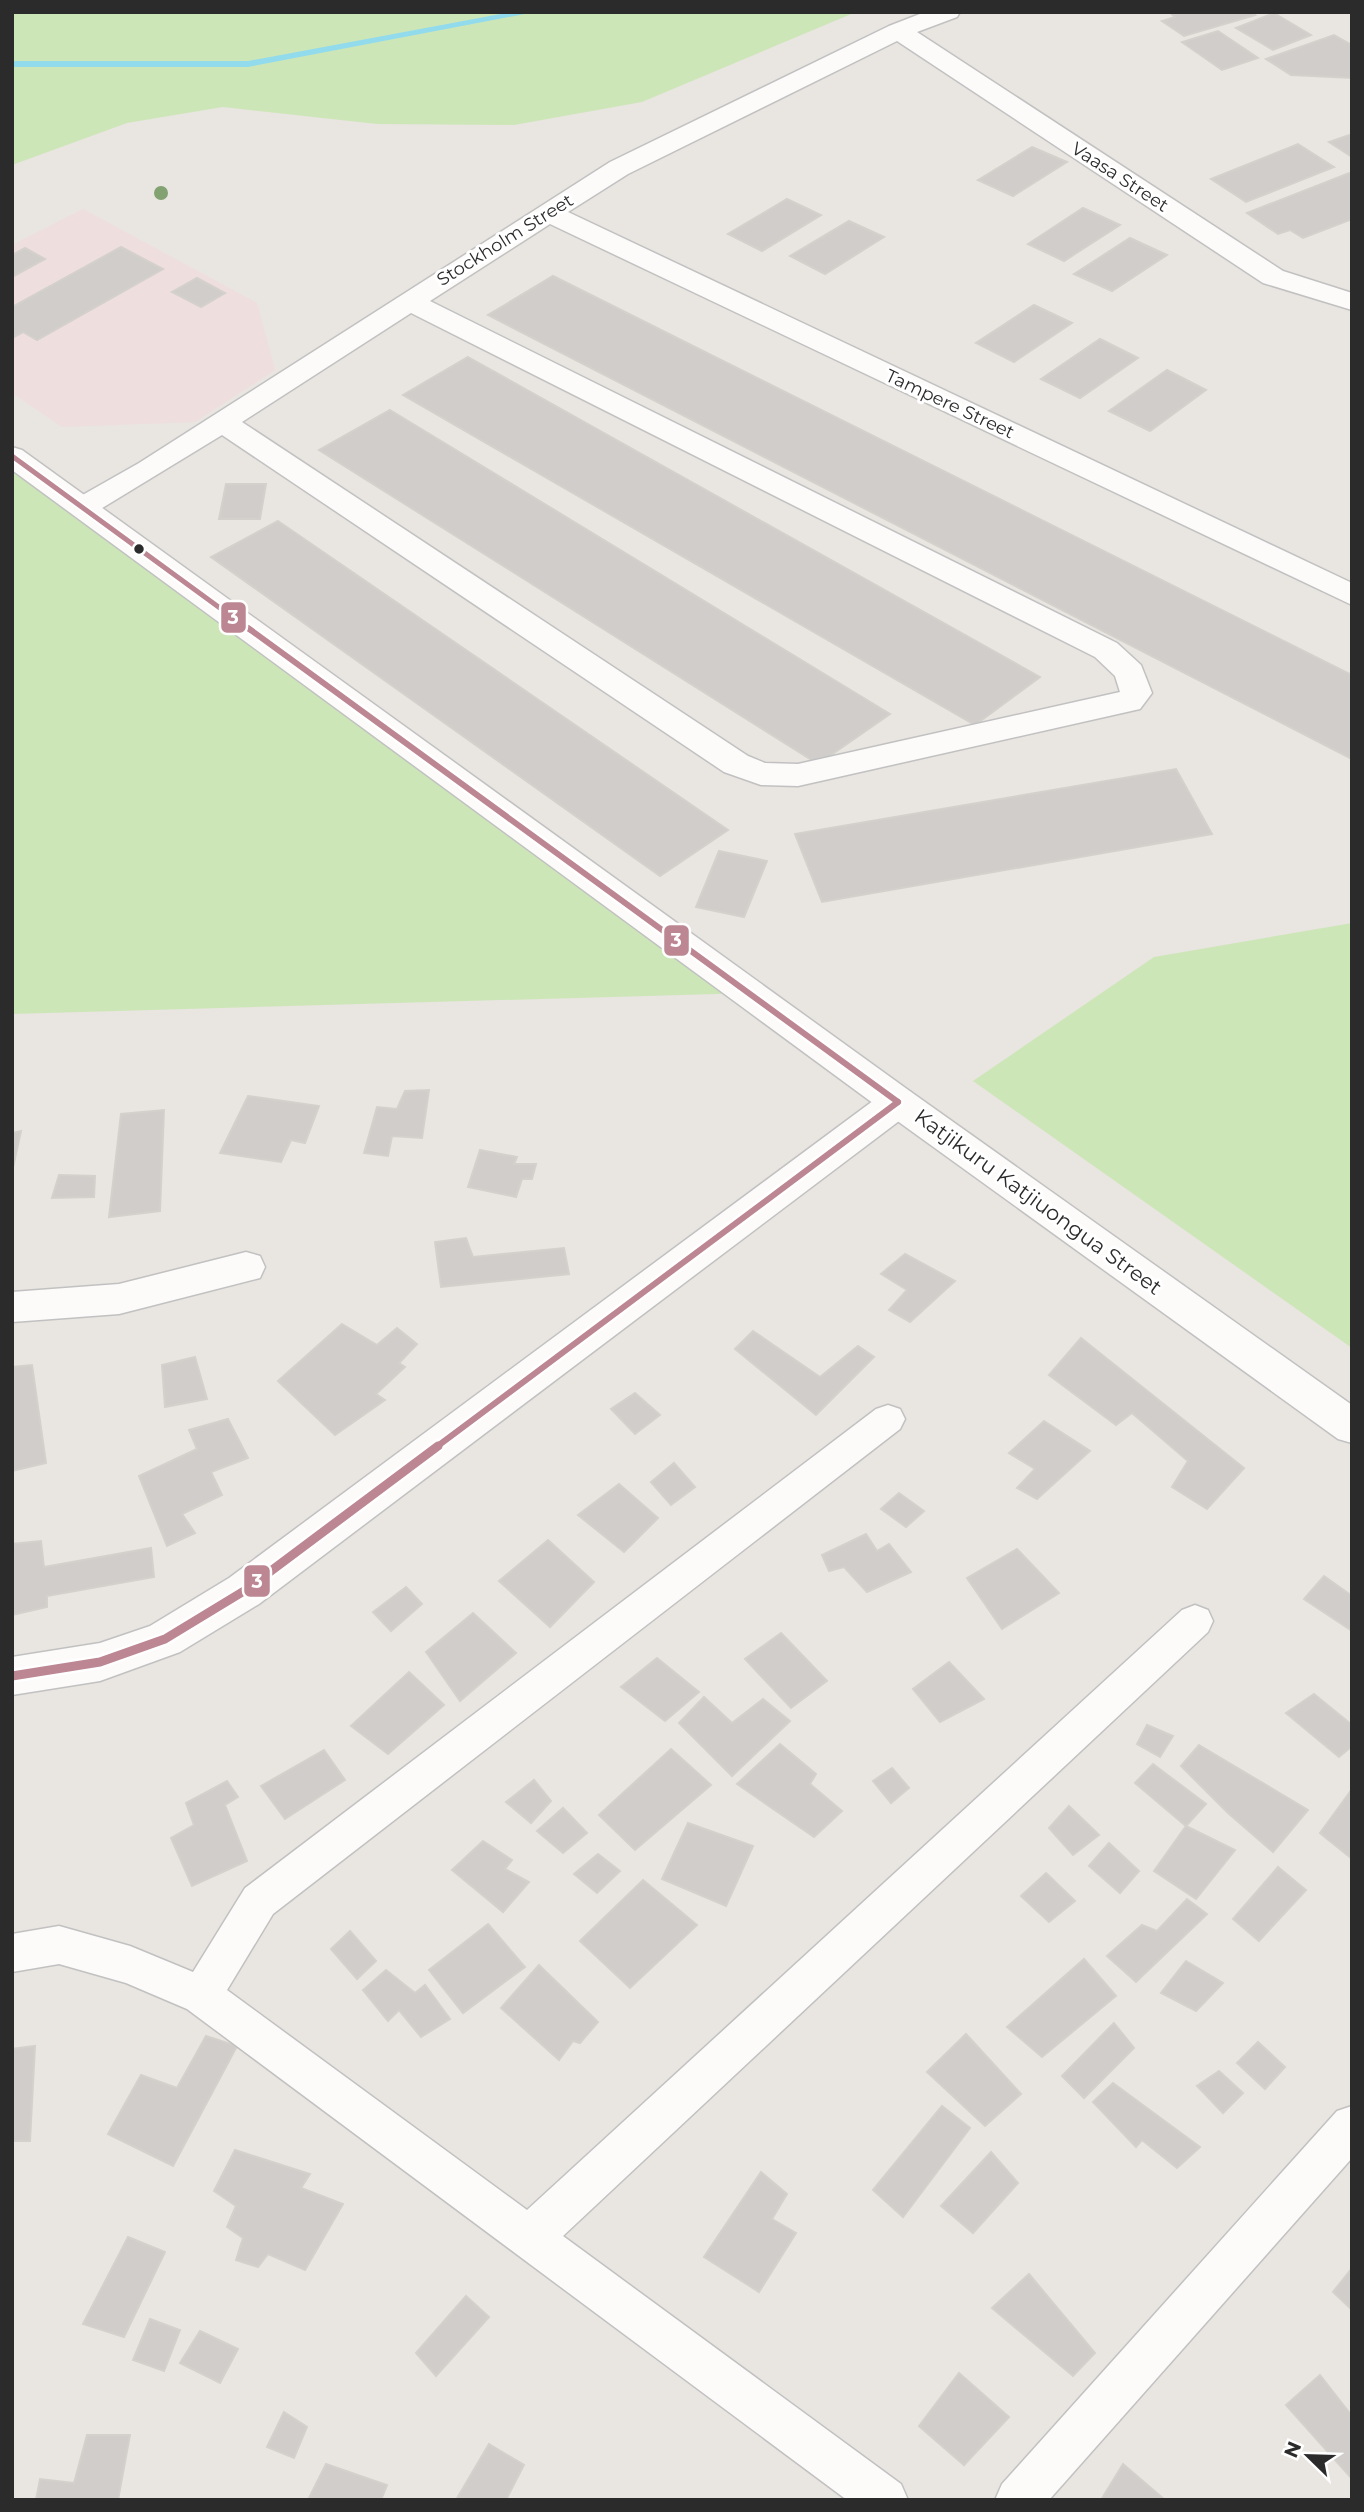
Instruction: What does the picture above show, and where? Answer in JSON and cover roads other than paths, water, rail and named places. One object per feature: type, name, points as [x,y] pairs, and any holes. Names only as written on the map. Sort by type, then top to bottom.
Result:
[{"type":"street","name":"Stockholm Street","points":[[83,507],[149,469],[408,301],[619,169],[898,31],[948,12]]},
{"type":"street","name":"Vaasa Street","points":[[898,31],[1273,277],[1352,302]]},
{"type":"street","name":"Tampere Street","points":[[548,213],[1352,595]]},
{"type":"street","points":[[222,422],[736,764],[761,774],[798,775],[1129,702],[1136,693],[1130,671],[1106,650],[408,301]]},
{"type":"street","name":"Katjikuru Katjiuongua Street","points":[[12,456],[898,1102],[1352,1427]]},
{"type":"street","points":[[12,1676],[100,1662],[164,1639],[244,1591],[898,1102]]},
{"type":"street","points":[[12,1307],[119,1299],[246,1266]]},
{"type":"lane","points":[[201,1995],[259,1901],[888,1419]]},
{"type":"lane","points":[[531,2236],[1195,1621]]},
{"type":"lane","points":[[12,1954],[59,1945],[130,1965],[201,1995],[531,2236],[885,2500]]},
{"type":"lane","points":[[1018,2500],[1352,2126]]},
{"type":"waterway","points":[[12,64],[248,64],[530,12]]}]
